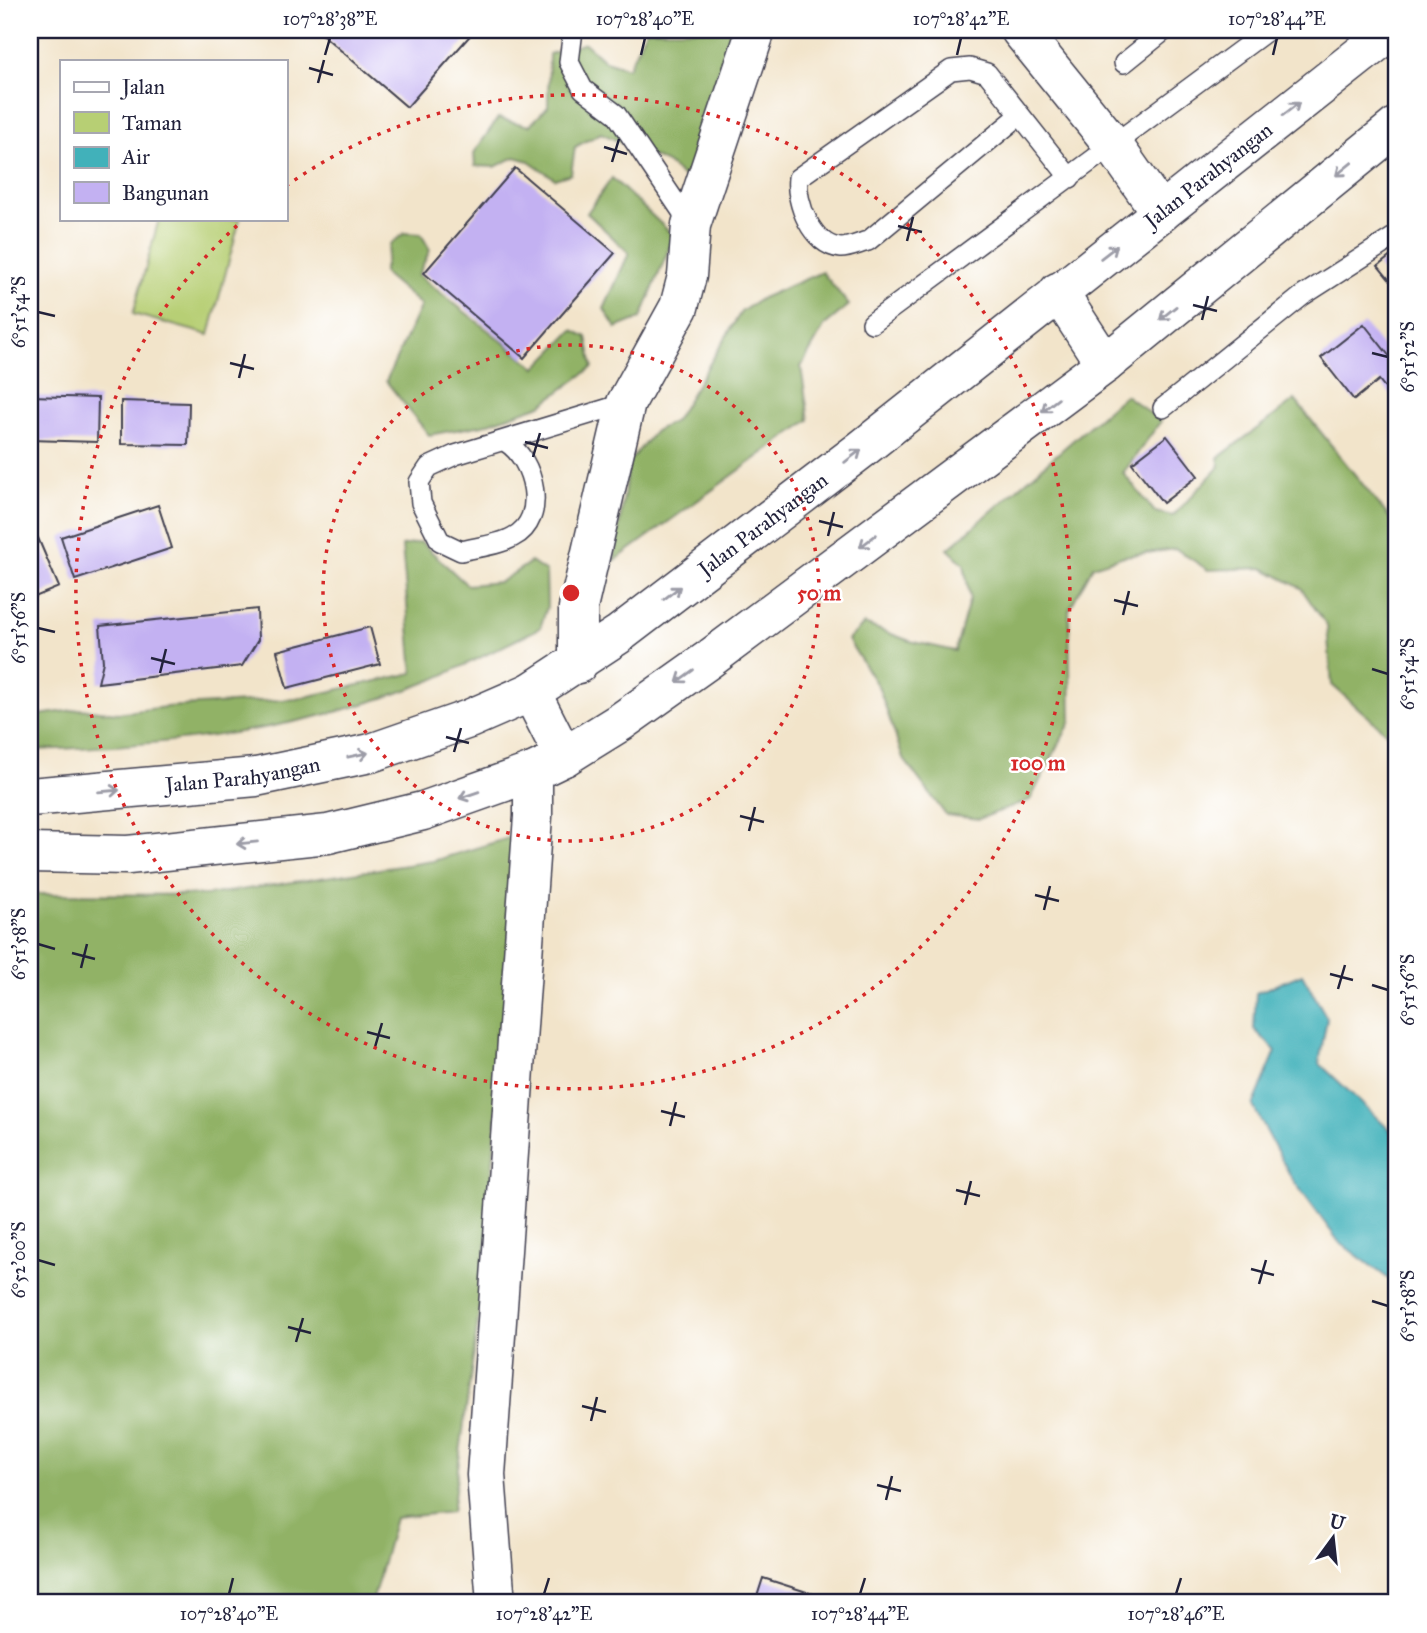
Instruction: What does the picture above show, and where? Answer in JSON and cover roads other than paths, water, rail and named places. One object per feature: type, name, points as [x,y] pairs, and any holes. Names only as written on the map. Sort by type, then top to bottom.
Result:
[{"type":"main road","points":[[578,664],[578,608],[626,403],[679,307],[687,276],[691,225],[756,30]]},
{"type":"main road","points":[[1020,30],[1114,146],[1161,213]]},
{"type":"main road","name":"Jalan Parahyangan","points":[[35,797],[256,777],[358,755],[470,719],[531,692],[578,664],[862,449],[1392,30]]},
{"type":"main road","points":[[35,853],[128,855],[328,834],[423,811],[549,765],[622,722],[1105,364],[1397,126]]},
{"type":"main road","points":[[1058,292],[1105,364]]},
{"type":"main road","points":[[496,1603],[486,1475],[533,817],[549,765],[531,692]]},
{"type":"lane","points":[[573,30],[569,62],[583,89],[616,114],[691,225]]},
{"type":"lane","points":[[1124,63],[1165,30]]},
{"type":"lane","points":[[872,323],[1268,30]]},
{"type":"lane","points":[[1020,115],[868,241],[842,248],[829,245],[803,217],[796,192],[798,178],[951,70],[970,68],[987,73],[1070,178]]},
{"type":"lane","points":[[1163,408],[1302,296],[1397,235]]},
{"type":"lane","points":[[506,442],[519,450],[528,465],[534,490],[531,520],[514,537],[461,551],[440,541],[421,503],[419,482],[429,467],[455,455],[506,442],[626,403]]},
{"type":"water","points":[[1302,974],[1327,1018],[1319,1063],[1397,1137],[1397,1285],[1339,1242],[1291,1177],[1253,1106],[1276,1051],[1254,1029],[1256,993]]}]
